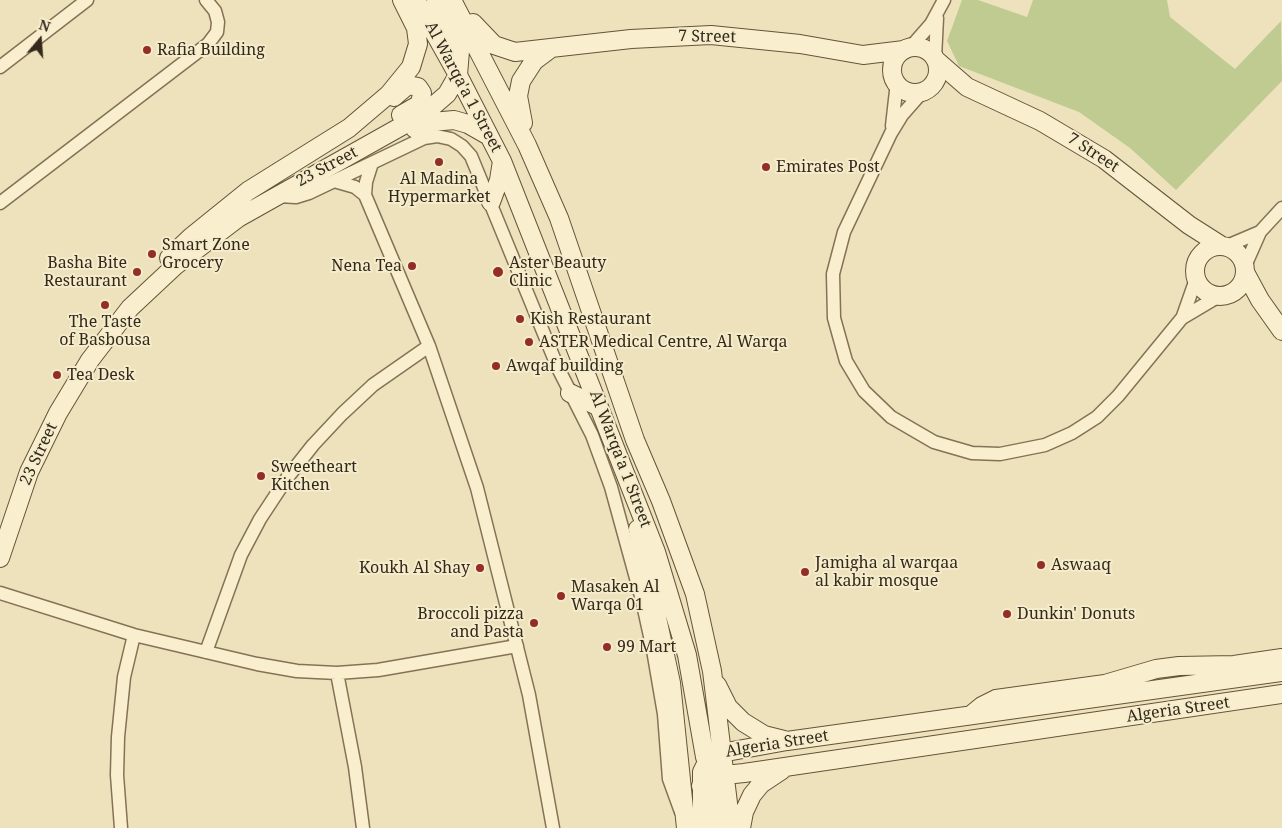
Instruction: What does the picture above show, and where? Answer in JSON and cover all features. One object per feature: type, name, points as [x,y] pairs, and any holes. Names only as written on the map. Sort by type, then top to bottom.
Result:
[{"type":"street","points":[[0,67],[87,0]]},
{"type":"street","points":[[0,202],[208,44],[217,32],[218,22],[214,11],[206,0]]},
{"type":"street","name":"23 Street","points":[[0,558],[29,472],[58,413],[90,360],[173,254],[229,205],[280,169],[348,128],[389,94],[415,60],[418,36],[402,0]]},
{"type":"street","name":"Al Warqa'a 1 Street","points":[[416,0],[458,75],[502,161],[664,572],[714,758]]},
{"type":"street","name":"23 Street","points":[[130,308],[176,265],[207,240],[276,195],[433,108],[447,94],[458,75],[461,60],[458,42],[436,0]]},
{"type":"street","points":[[891,133],[896,103],[894,64],[925,32],[937,15],[944,0]]},
{"type":"street","name":"Al Warqa'a 1 Street","points":[[455,5],[527,145],[572,252],[635,440],[661,501],[690,578],[702,620],[712,671],[714,758],[702,772],[701,786],[691,826]]},
{"type":"street","name":"7 Street","points":[[455,5],[483,36],[500,48],[523,52],[631,39],[711,35],[800,44],[863,55],[907,49]]},
{"type":"street","points":[[937,15],[937,77],[902,115],[891,133],[839,246],[833,274],[832,304],[838,340],[853,374],[864,391],[880,407],[903,425],[946,446],[985,455],[1016,452],[1059,440],[1085,426],[1108,407],[1182,318],[1196,279],[1195,269],[1197,260],[1205,251],[1260,232]]},
{"type":"street","points":[[907,49],[921,48],[936,59]]},
{"type":"street","points":[[527,145],[519,104],[518,88],[528,68],[550,49]]},
{"type":"street","name":"7 Street","points":[[863,55],[881,66],[896,82]]},
{"type":"street","name":"7 Street","points":[[936,59],[968,87],[1018,110],[1083,146],[1136,182],[1182,220],[1224,246]]},
{"type":"street","points":[[896,82],[906,90],[925,90]]},
{"type":"street","points":[[310,176],[352,144],[417,106],[422,97],[420,90],[411,85],[404,86],[380,111],[366,121],[348,128]]},
{"type":"street","name":"7 Street","points":[[925,90],[968,87]]},
{"type":"street","points":[[381,138],[404,133],[432,122],[446,120],[468,124],[489,136]]},
{"type":"street","points":[[276,195],[289,197],[302,195],[424,138],[437,136],[451,139],[462,146],[471,156],[558,368],[592,435],[622,525],[642,600],[657,671],[671,788],[677,807],[691,826]]},
{"type":"street","points":[[490,202],[499,180],[502,161]]},
{"type":"street","points":[[372,163],[366,182],[365,195],[429,346],[477,488],[528,695],[553,828]]},
{"type":"street","points":[[334,181],[355,188],[365,195]]},
{"type":"street","points":[[1182,318],[1238,289],[1260,232],[1282,208]]},
{"type":"street","name":"7 Street","points":[[1182,220],[1194,243],[1197,260]]},
{"type":"street","points":[[1224,246],[1237,252],[1266,308],[1282,331]]},
{"type":"street","points":[[1196,279],[1208,293],[1224,295],[1266,308]]},
{"type":"street","points":[[206,652],[241,555],[260,518],[288,478],[313,445],[348,408],[373,385],[429,346]]},
{"type":"street","points":[[570,393],[599,407]]},
{"type":"street","points":[[627,480],[671,683],[691,826]]},
{"type":"street","points":[[0,593],[134,635],[278,668],[337,673],[378,670],[517,646]]},
{"type":"street","points":[[0,602],[41,607]]},
{"type":"street","points":[[121,828],[117,775],[118,738],[124,677],[134,635]]},
{"type":"street","points":[[969,717],[982,706],[1004,698],[1105,684],[1135,674],[1168,667],[1228,666],[1282,658]]},
{"type":"street","points":[[712,671],[722,697],[736,716],[754,730],[787,741]]},
{"type":"street","name":"Algeria Street","points":[[1282,672],[787,741],[714,758],[714,770],[725,775],[786,767],[1282,694]]},
{"type":"street","points":[[337,673],[355,767],[363,828]]},
{"type":"street","points":[[741,828],[747,805],[756,790],[770,777],[786,767]]},
{"type":"street","points":[[725,775],[731,828]]},
{"type":"street","points":[[701,786],[706,783],[712,786],[718,828]]},
{"type":"green space","points":[[962,0],[978,0],[1027,17],[1033,0],[1167,0],[1170,17],[1235,69],[1281,21],[1282,81],[1176,190],[1130,148],[1079,112],[959,66],[947,41]]},
{"type":"place","name":"Rafia Building","points":[[147,50]]},
{"type":"place","name":"Al Madina Hypermarket","points":[[439,162]]},
{"type":"place","name":"Emirates Post","points":[[766,167]]},
{"type":"place","name":"Smart Zone Grocery","points":[[152,254]]},
{"type":"place","name":"Nena Tea","points":[[412,266]]},
{"type":"place","name":"Basha Bite Restaurant","points":[[137,272]]},
{"type":"place","name":"Aster Beauty Clinic","points":[[498,272]]},
{"type":"place","name":"The Taste of Basbousa","points":[[105,305]]},
{"type":"place","name":"Kish Restaurant","points":[[520,319]]},
{"type":"place","name":"ASTER Medical Centre, Al Warqa","points":[[529,342]]},
{"type":"place","name":"Awqaf building","points":[[496,366]]},
{"type":"place","name":"Tea Desk","points":[[57,375]]},
{"type":"place","name":"Sweetheart Kitchen","points":[[261,476]]},
{"type":"place","name":"Aswaaq","points":[[1041,565]]},
{"type":"place","name":"Koukh Al Shay","points":[[480,568]]},
{"type":"place","name":"Jamigha al warqaa al kabir mosque","points":[[805,572]]},
{"type":"place","name":"Masaken Al Warqa 01","points":[[561,596]]},
{"type":"place","name":"Dunkin' Donuts","points":[[1007,614]]},
{"type":"place","name":"Broccoli pizza and Pasta","points":[[534,623]]},
{"type":"place","name":"99 Mart","points":[[607,647]]}]
